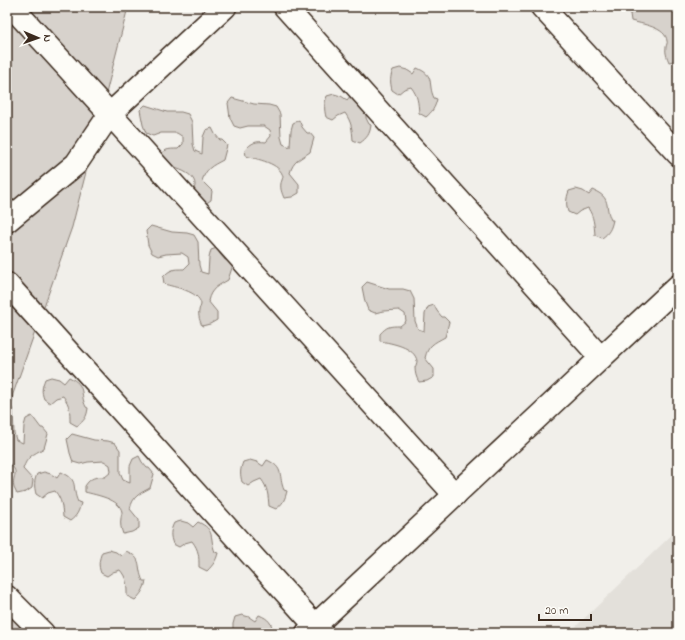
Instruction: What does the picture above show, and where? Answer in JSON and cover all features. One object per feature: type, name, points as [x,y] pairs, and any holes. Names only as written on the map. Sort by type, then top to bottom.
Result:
[{"type":"street","points":[[12,7],[455,495]]},
{"type":"street","points":[[7,221],[76,164],[110,114],[225,7]]},
{"type":"street","points":[[285,7],[601,358]]},
{"type":"street","points":[[542,7],[678,154]]},
{"type":"street","points":[[7,284],[315,630],[455,495],[678,286]]},
{"type":"street","points":[[7,597],[44,633]]},
{"type":"shaded area","points":[[7,7],[128,7],[72,227],[13,394],[11,407],[13,410],[14,433],[16,440],[23,443],[26,419],[32,416],[41,428],[43,428],[48,434],[44,448],[29,458],[23,469],[33,480],[32,488],[26,492],[17,494],[13,483],[15,472],[7,461]]},
{"type":"shaded area","points":[[667,7],[668,9],[675,11],[675,7],[678,7],[678,29],[675,38],[678,41],[678,60],[669,62],[666,55],[666,36],[662,32],[658,29],[631,21],[630,14],[635,8]]},
{"type":"shaded area","points":[[400,68],[413,74],[417,68],[429,77],[432,93],[434,98],[437,99],[433,110],[426,117],[419,113],[418,102],[411,87],[404,89],[398,94],[392,90],[391,80],[393,70]]},
{"type":"shaded area","points":[[334,94],[347,100],[351,95],[366,110],[366,118],[371,125],[371,128],[368,136],[360,143],[353,140],[352,129],[345,113],[333,120],[326,117],[325,102],[327,96]]},
{"type":"shaded area","points":[[232,98],[254,104],[276,107],[280,114],[281,137],[283,144],[290,147],[293,123],[299,120],[307,133],[310,133],[314,138],[310,152],[295,163],[291,169],[290,173],[299,184],[299,193],[292,197],[284,198],[281,191],[283,177],[278,168],[268,162],[246,156],[245,150],[250,145],[257,142],[266,142],[271,136],[270,130],[264,126],[248,126],[240,128],[234,126],[230,118],[228,103]]},
{"type":"shaded area","points":[[145,105],[167,112],[181,112],[188,114],[192,122],[193,144],[195,151],[202,154],[203,137],[206,130],[212,128],[220,140],[227,145],[223,160],[205,173],[202,181],[212,191],[211,200],[205,204],[193,192],[195,185],[191,176],[181,170],[158,164],[158,157],[160,154],[166,150],[178,149],[183,144],[183,137],[177,133],[161,133],[153,136],[146,133],[140,110]]},
{"type":"shaded area","points":[[576,189],[589,195],[593,190],[605,199],[609,215],[611,220],[613,220],[609,230],[602,238],[595,235],[593,218],[588,208],[575,215],[568,212],[567,197],[569,191]]},
{"type":"shaded area","points":[[151,226],[172,232],[194,235],[198,242],[199,265],[201,272],[208,274],[211,250],[217,248],[225,260],[228,260],[233,265],[228,280],[213,290],[209,297],[208,301],[217,312],[217,320],[202,326],[199,315],[201,304],[196,296],[186,290],[164,284],[163,277],[168,272],[175,269],[184,269],[189,264],[188,257],[182,253],[158,256],[152,253],[148,245],[146,231]]},
{"type":"shaded area","points":[[367,282],[389,289],[403,289],[410,291],[414,299],[415,321],[418,329],[424,331],[425,314],[428,307],[434,305],[442,317],[449,322],[445,337],[430,347],[426,354],[425,358],[434,369],[434,377],[427,381],[419,382],[415,371],[417,361],[412,352],[402,346],[380,341],[380,334],[385,329],[391,326],[400,326],[406,321],[405,314],[399,310],[375,313],[368,310],[362,287]]},
{"type":"shaded area","points":[[51,377],[59,379],[64,383],[69,377],[75,380],[82,390],[84,402],[88,408],[85,418],[77,426],[70,422],[69,408],[63,396],[56,398],[50,403],[44,399],[42,391],[43,384],[45,379]]},
{"type":"shaded area","points":[[72,434],[94,440],[115,443],[120,450],[120,473],[123,480],[130,483],[130,466],[133,459],[139,456],[147,468],[149,468],[154,474],[150,488],[135,498],[131,505],[130,509],[139,520],[139,528],[132,532],[123,534],[121,528],[122,512],[117,504],[107,498],[85,492],[85,486],[91,479],[96,477],[105,477],[111,472],[110,465],[104,461],[80,464],[73,462],[67,439]]},
{"type":"shaded area","points":[[250,460],[263,466],[267,460],[279,469],[282,485],[284,490],[287,491],[283,501],[276,509],[269,506],[268,495],[261,479],[248,486],[242,482],[241,467],[243,462]]},
{"type":"shaded area","points":[[44,472],[57,478],[61,472],[73,481],[76,497],[78,502],[81,503],[77,513],[70,521],[63,517],[62,506],[55,491],[48,493],[42,498],[36,494],[35,484],[37,474]]},
{"type":"shaded area","points":[[181,521],[188,523],[193,527],[198,522],[210,531],[213,547],[215,552],[218,553],[214,563],[207,571],[199,567],[198,553],[192,541],[179,547],[173,544],[171,531],[174,523]]},
{"type":"shaded area","points":[[678,529],[678,633],[569,633]]},
{"type":"shaded area","points":[[109,550],[116,552],[121,556],[126,551],[132,554],[139,563],[141,576],[143,581],[146,581],[142,592],[135,600],[127,596],[126,582],[120,570],[107,576],[101,573],[99,565],[102,552]]},
{"type":"shaded area","points":[[7,615],[17,622],[20,633],[7,633]]},
{"type":"shaded area","points":[[242,615],[255,621],[259,615],[265,618],[271,624],[273,633],[233,633],[235,617]]}]
